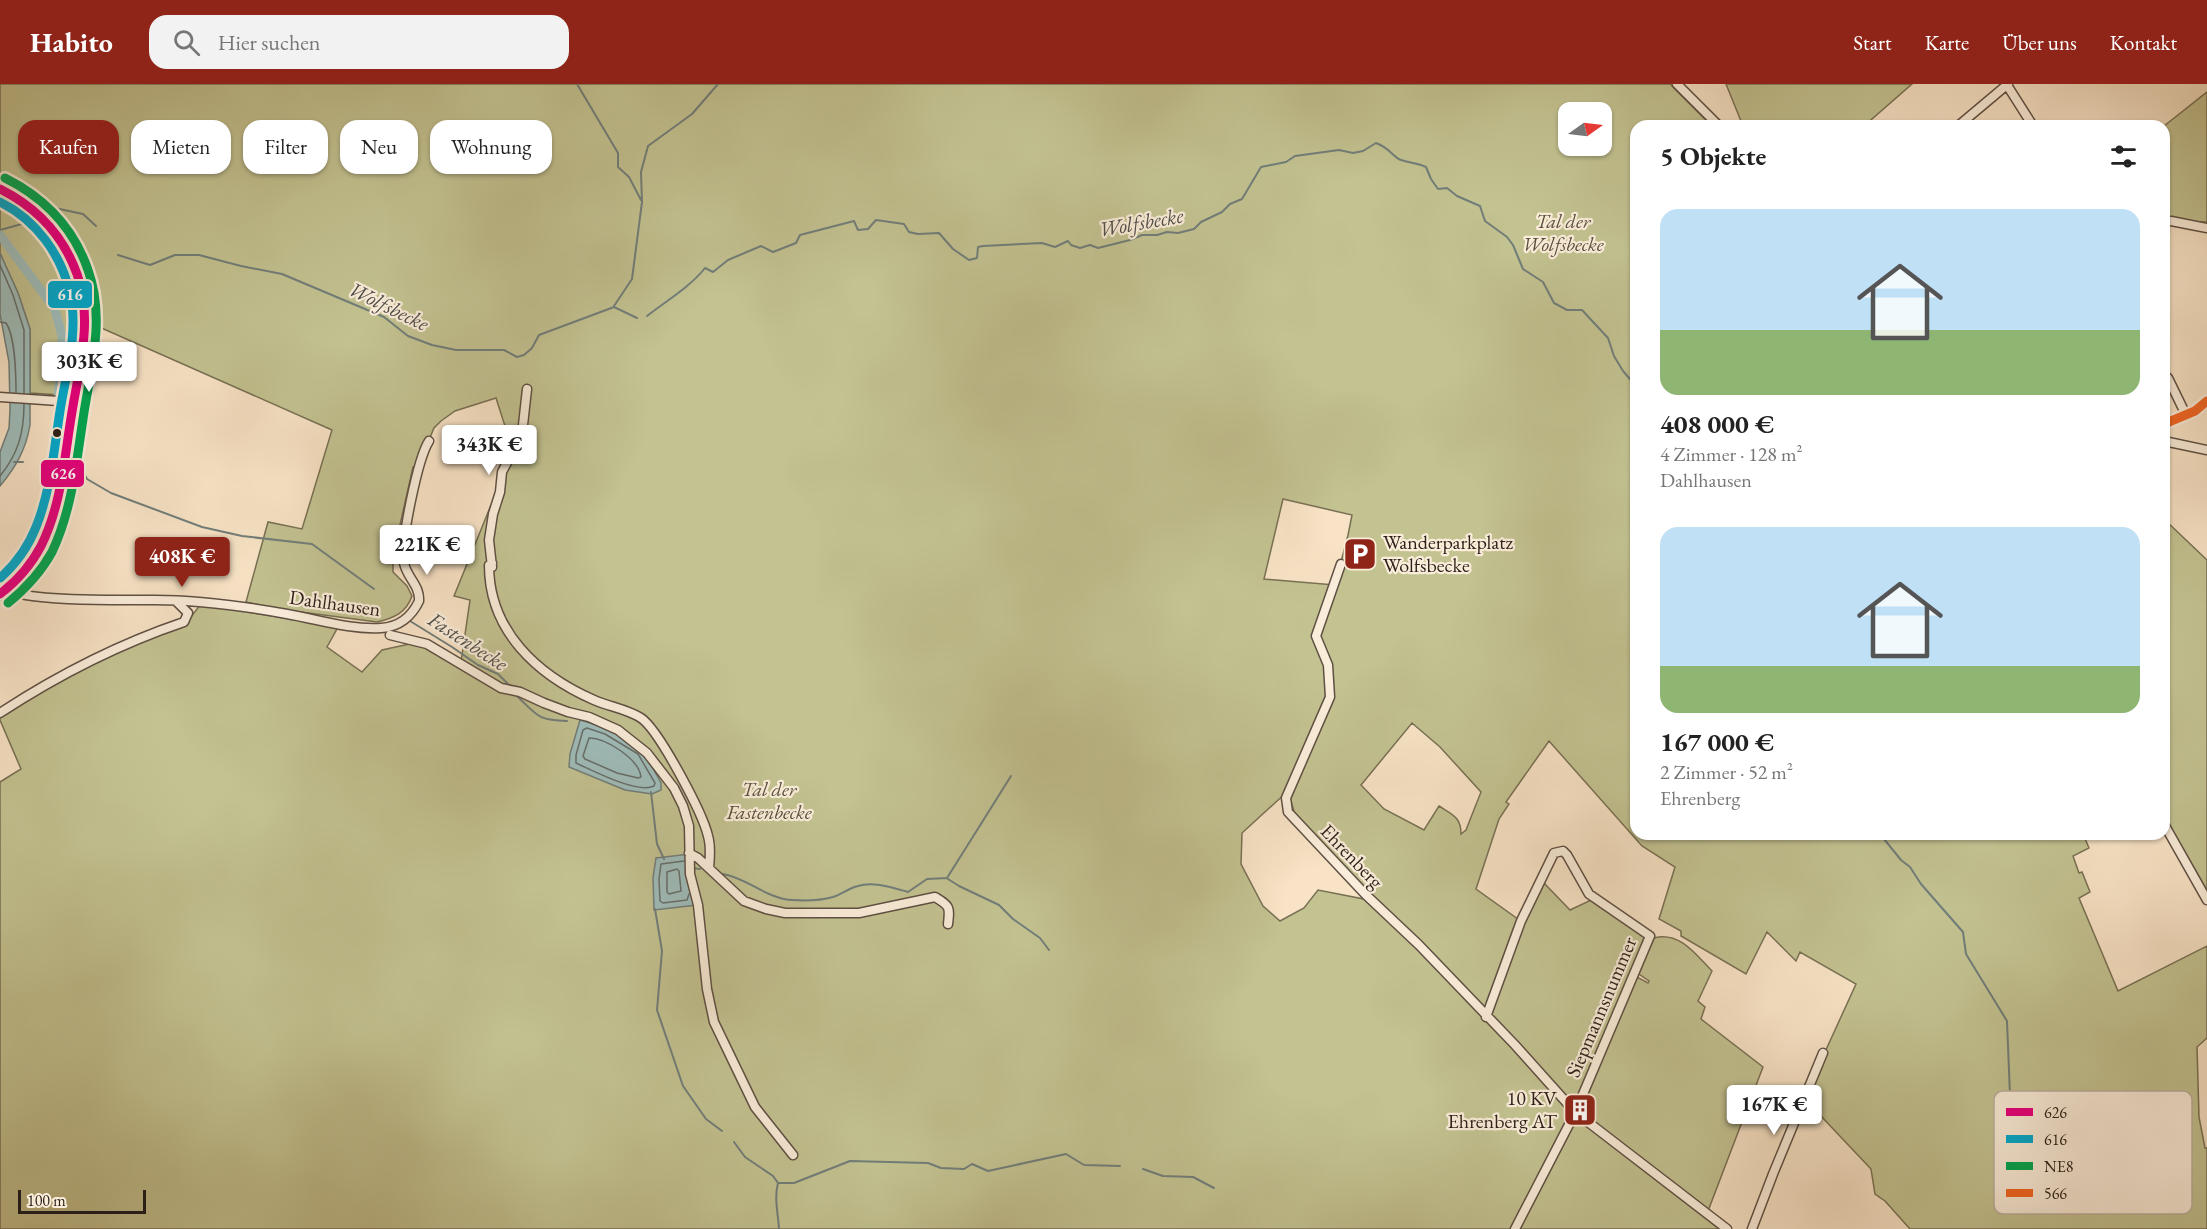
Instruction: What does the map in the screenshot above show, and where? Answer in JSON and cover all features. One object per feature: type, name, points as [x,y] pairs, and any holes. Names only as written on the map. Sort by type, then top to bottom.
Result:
[{"type":"main road","points":[[0,189],[27,204],[45,219],[78,275],[85,314],[58,499],[41,547],[32,562],[3,591]]},
{"type":"street","points":[[1677,84],[1713,120]]},
{"type":"street","points":[[1965,120],[2008,84],[2029,120]]},
{"type":"street","points":[[2171,221],[2207,228]]},
{"type":"street","points":[[2170,386],[2186,415]]},
{"type":"street","points":[[526,389],[522,434],[502,472],[489,540],[492,565],[489,565],[489,573],[496,612],[521,649],[538,667],[582,694],[643,719],[683,780],[702,815],[709,838],[710,868]]},
{"type":"street","points":[[1,397],[73,402]]},
{"type":"street","points":[[2170,422],[2186,415],[2207,401]]},
{"type":"street","name":"Dahlhausen","points":[[3,591],[34,596],[96,600],[175,600],[250,607],[369,628],[382,628],[403,621],[410,616],[420,601],[417,586],[406,570],[404,547],[416,481],[429,441]]},
{"type":"street","points":[[2170,442],[2207,450]]},
{"type":"street","name":"Ehrenberg","points":[[1341,564],[1317,636],[1328,665],[1330,697],[1286,798],[1288,812],[1365,894],[1419,945],[1515,1045],[1575,1112],[1727,1229]]},
{"type":"street","points":[[0,713],[48,682],[145,635],[184,622],[188,613],[175,600]]},
{"type":"street","points":[[390,635],[428,644],[501,688],[520,692],[618,730],[646,753],[674,788],[689,826],[690,874],[698,905],[707,989],[714,1022],[754,1107],[793,1155]]},
{"type":"street","points":[[2170,835],[2207,900]]},
{"type":"street","name":"Siepmannsnummer","points":[[1486,1017],[1521,921],[1554,853],[1563,851],[1568,855],[1589,894],[1650,936],[1575,1112]]},
{"type":"street","points":[[690,853],[710,868],[744,901],[766,909],[804,914],[849,914],[892,908],[936,897],[950,910],[948,924]]},
{"type":"street","points":[[1752,1229],[1823,1053]]},
{"type":"street","points":[[1515,1229],[1575,1112]]},
{"type":"green space","points":[[0,84],[1670,84],[1706,120],[1630,120],[1630,832],[1549,741],[1506,802],[1509,804],[1499,819],[1476,889],[1522,922],[1488,1020],[1576,1113],[1724,1229],[0,1229],[0,782],[21,769],[0,720],[0,713],[50,681],[186,623],[201,604],[338,627],[327,647],[362,672],[382,650],[414,643],[461,662],[470,600],[454,596],[513,451],[496,398],[455,411],[434,428],[417,468],[413,467],[393,556],[393,572],[407,586],[412,596],[399,614],[377,622],[278,609],[246,602],[268,522],[302,529],[332,430],[90,323],[86,287],[70,290],[73,334],[60,395],[30,393],[30,329],[18,293],[0,254]],"holes":[[[1283,499],[1352,515],[1335,585],[1264,579]],[[1412,723],[1440,747],[1481,792],[1466,830],[1461,834],[1458,820],[1439,806],[1424,830],[1384,809],[1361,785]],[[1288,791],[1295,815],[1364,899],[1318,890],[1304,908],[1280,921],[1263,906],[1241,864],[1242,833]]]},
{"type":"green space","points":[[1726,84],[1912,84],[1871,120],[1741,120]]},
{"type":"green space","points":[[2207,92],[2207,222],[2170,219],[2170,121]]},
{"type":"green space","points":[[2170,525],[2207,560],[2207,897],[2200,879],[2170,830]]},
{"type":"green space","points":[[1637,840],[2086,840],[2089,848],[2073,856],[2079,873],[2082,872],[2090,892],[2079,898],[2118,991],[2207,946],[2207,1038],[2197,1047],[2199,1117],[2205,1148],[2207,1148],[2207,1229],[1910,1229],[1885,1201],[1875,1194],[1871,1169],[1804,1098],[1856,984],[1800,952],[1796,961],[1767,932],[1746,974],[1681,936],[1681,931],[1659,919],[1675,867],[1642,846]]},
{"type":"green space","points":[[1544,883],[1570,910],[1591,900],[1647,937],[1631,974],[1648,983],[1649,981],[1636,972],[1654,938],[1672,938],[1687,946],[1712,971],[1698,1001],[1705,1007],[1701,1019],[1763,1067],[1708,1211],[1583,1116],[1590,1096],[1585,1092],[1585,1080],[1574,1105],[1494,1020],[1492,1014],[1523,923]]},
{"type":"water","points":[[0,253],[18,293],[30,329],[30,425],[20,457],[0,486],[0,452],[9,428],[10,409],[9,362],[0,314]]},
{"type":"water","points":[[580,720],[607,728],[643,750],[661,783],[661,790],[652,794],[625,790],[569,767],[570,754]]},
{"type":"water","points":[[690,854],[697,905],[654,910],[653,878],[656,858]]},
{"type":"waterway","points":[[577,84],[618,153],[618,167],[629,177],[641,200]]},
{"type":"waterway","points":[[614,306],[632,279],[642,202],[641,172],[648,146],[692,114],[718,84]]},
{"type":"waterway","name":"Wolfsbecke","points":[[647,316],[685,288],[705,268],[713,272],[728,260],[761,246],[773,252],[796,243],[800,235],[854,221],[858,230],[868,229],[876,220],[904,224],[909,232],[918,234],[939,233],[953,249],[969,260],[977,258],[978,247],[983,246],[1042,243],[1055,247],[1068,241],[1071,245],[1080,248],[1090,245],[1098,248],[1142,235],[1178,233],[1194,229],[1201,222],[1242,199],[1261,167],[1286,162],[1295,156],[1339,150],[1353,153],[1363,151],[1376,143],[1401,160],[1426,167],[1438,189],[1447,188],[1457,196],[1480,206],[1485,221],[1507,237],[1523,269],[1543,282],[1554,303],[1567,310],[1582,310],[1608,338],[1614,356],[1630,379]]},
{"type":"waterway","points":[[50,207],[83,214],[96,226]]},
{"type":"waterway","points":[[0,230],[29,222]]},
{"type":"waterway","points":[[0,235],[55,309],[62,336],[62,367],[58,395]]},
{"type":"waterway","name":"Wolfsbecke","points":[[118,255],[150,265],[175,255],[199,255],[282,274],[384,317],[408,336],[432,345],[456,350],[504,350],[517,357],[524,355],[532,348],[539,335],[614,307],[637,318]]},
{"type":"waterway","name":"Fastenbecke","points":[[74,456],[87,479],[111,493],[202,527],[242,536],[312,544],[374,589]]},
{"type":"waterway","name":"Fastenbecke","points":[[14,462],[23,462]]},
{"type":"waterway","name":"Fastenbecke","points":[[410,621],[478,665],[498,674],[510,686]]},
{"type":"waterway","name":"Fastenbecke","points":[[517,696],[539,716],[567,721]]},
{"type":"waterway","points":[[723,874],[740,879],[773,896],[791,900],[828,898],[855,887],[870,884],[908,892],[927,879],[947,878],[1011,776]]},
{"type":"waterway","name":"Fastenbecke","points":[[651,792],[657,844],[664,859]]},
{"type":"waterway","points":[[1885,840],[1963,932],[1966,954],[2007,1021],[2010,1091]]},
{"type":"waterway","points":[[692,868],[700,869]]},
{"type":"waterway","points":[[948,879],[999,905],[1013,919],[1040,938],[1049,950]]},
{"type":"waterway","name":"Fastenbecke","points":[[655,909],[662,951],[657,1010],[683,1086],[706,1119],[722,1131]]},
{"type":"waterway","name":"Fastenbecke","points":[[734,1142],[745,1157],[773,1176],[778,1183],[776,1200],[779,1229]]},
{"type":"waterway","points":[[778,1183],[794,1183],[850,1161],[928,1163],[941,1168],[964,1169],[972,1164],[988,1171],[1066,1154],[1084,1165],[1120,1166]]},
{"type":"waterway","points":[[1143,1169],[1163,1176],[1193,1177],[1214,1188]]},
{"type":"transit line","name":"NE8","points":[[5,178],[33,195],[66,228],[75,241],[88,270],[96,307],[95,344],[75,470],[64,520],[52,552],[43,566],[8,603]]},
{"type":"transit line","name":"626","points":[[0,189],[25,204],[56,235],[77,274],[84,310],[83,346],[64,467],[53,515],[48,531],[33,560],[0,594]]},
{"type":"transit line","name":"616","points":[[0,202],[13,209],[36,228],[53,252],[70,293],[73,323],[71,352],[41,513],[25,548],[0,578]]},
{"type":"transit line","name":"566","points":[[2170,421],[2195,411],[2207,401]]},
{"type":"place","name":"Wanderparkplatz Wolfsbecke","points":[[1360,554]]},
{"type":"place","name":"10 KV Ehrenberg AT","points":[[1580,1110]]},
{"type":"park label","name":"Tal der Wolfsbecke","points":[[1563,232]]},
{"type":"park label","name":"Tal der Fastenbecke","points":[[769,800]]}]
